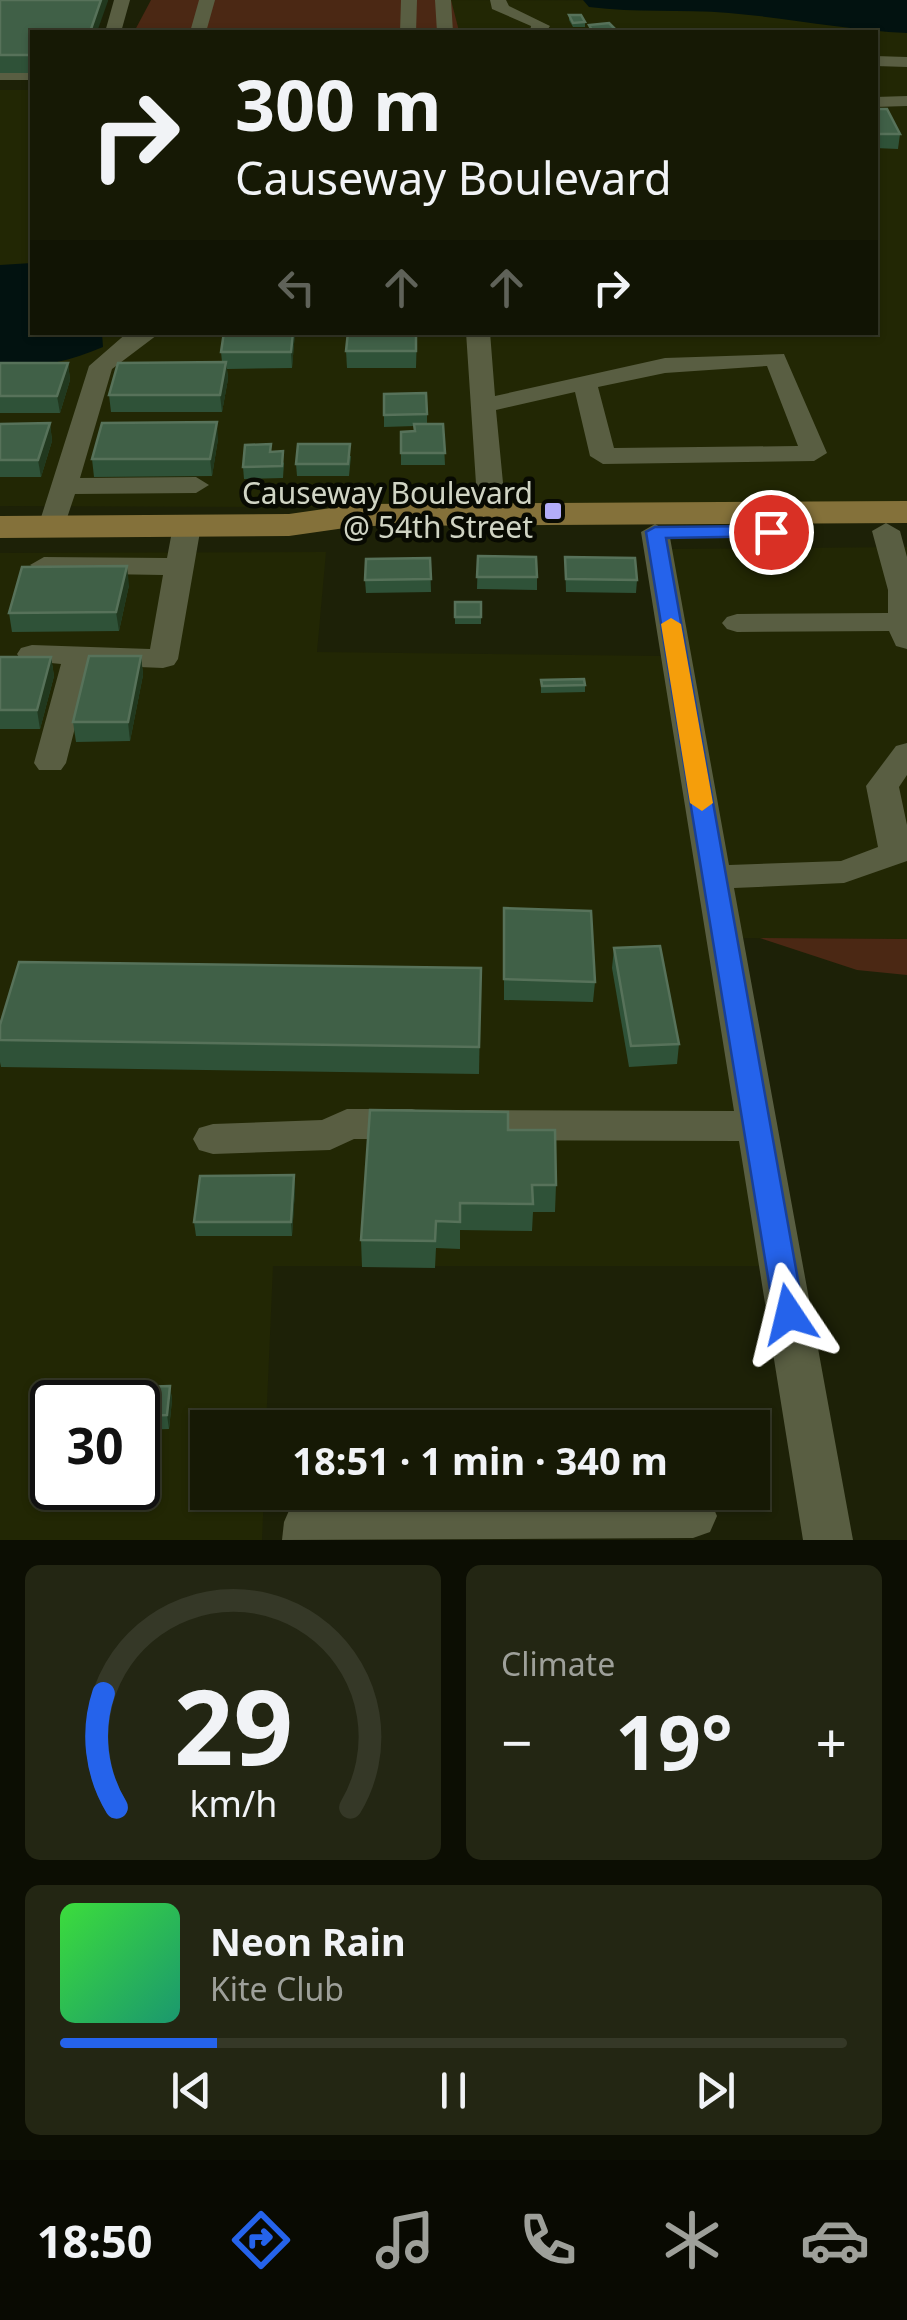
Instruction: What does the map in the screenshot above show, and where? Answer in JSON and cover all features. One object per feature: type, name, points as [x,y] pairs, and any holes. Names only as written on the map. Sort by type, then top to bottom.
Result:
[{"type":"main road","points":[[0,527],[289,525],[359,515],[492,514],[902,524]]},
{"type":"main road","points":[[334,532],[384,524],[485,522],[492,514]]},
{"type":"main road","points":[[289,525],[334,532],[655,532],[902,524]]},
{"type":"street","points":[[114,30],[122,0]]},
{"type":"street","points":[[199,30],[207,0]]},
{"type":"street","points":[[408,30],[409,0]]},
{"type":"street","points":[[442,0],[444,30]]},
{"type":"street","points":[[498,0],[498,6],[509,15],[532,18],[542,26],[539,30]]},
{"type":"street","points":[[878,61],[907,62]]},
{"type":"street","points":[[0,75],[30,74]]},
{"type":"street","points":[[0,89],[30,89]]},
{"type":"street","points":[[878,102],[907,102]]},
{"type":"street","points":[[52,527],[101,366],[145,335]]},
{"type":"street","points":[[478,335],[492,514]]},
{"type":"street","points":[[484,405],[697,360],[776,359],[814,453],[603,456],[585,384]]},
{"type":"street","points":[[48,426],[116,426]]},
{"type":"street","points":[[63,486],[196,485]]},
{"type":"street","points":[[737,622],[906,628],[902,524]]},
{"type":"street","points":[[32,654],[163,660],[187,526]]},
{"type":"street","points":[[655,532],[828,1540]]},
{"type":"street","points":[[44,565],[179,567]]},
{"type":"street","points":[[50,763],[78,656]]},
{"type":"street","points":[[714,877],[844,872],[902,854],[882,786],[907,753]]},
{"type":"street","points":[[213,1139],[330,1135],[346,1124],[757,1126]]},
{"type":"street","points":[[307,1540],[308,1522],[693,1516]]},
{"type":"shaded area","points":[[151,0],[451,0],[459,30],[135,30]]},
{"type":"shaded area","points":[[421,0],[907,1],[907,99],[878,99],[878,30],[431,30]]},
{"type":"shaded area","points":[[583,0],[907,0],[907,33],[729,13],[589,7]]},
{"type":"shaded area","points":[[0,90],[30,90],[30,335],[471,335],[481,508],[0,506]]},
{"type":"shaded area","points":[[907,103],[907,515],[498,517],[485,335],[878,335],[878,104]]},
{"type":"shaded area","points":[[30,263],[30,335],[102,335],[103,347],[53,363],[0,367],[0,265]]},
{"type":"shaded area","points":[[907,547],[907,939],[743,938],[794,1244],[669,549]]},
{"type":"shaded area","points":[[326,552],[317,652],[664,656],[764,1266],[273,1266],[267,1410],[190,1410],[190,1510],[263,1510],[262,1540],[0,1540],[0,553]]},
{"type":"shaded area","points":[[760,938],[907,939],[907,975],[857,970]]},
{"type":"building","points":[[0,0],[101,0],[91,30],[30,30],[30,55],[0,55]]},
{"type":"building","points":[[569,15],[581,15],[585,22],[573,23]]},
{"type":"building","points":[[609,23],[616,30],[592,30],[589,25]]},
{"type":"building","points":[[878,109],[887,109],[900,134],[878,134]]},
{"type":"building","points":[[224,335],[293,335],[291,352],[221,352]]},
{"type":"building","points":[[348,335],[416,335],[416,351],[346,351]]},
{"type":"building","points":[[226,362],[220,395],[109,395],[118,363]]},
{"type":"building","points":[[0,363],[68,363],[57,396],[0,396]]},
{"type":"building","points":[[426,393],[427,414],[384,415],[384,394]]},
{"type":"building","points":[[217,422],[210,459],[92,459],[102,423]]},
{"type":"building","points":[[50,423],[38,460],[0,460],[0,424]]},
{"type":"building","points":[[414,424],[443,424],[445,453],[401,453],[401,432],[415,431]]},
{"type":"building","points":[[271,444],[270,452],[283,451],[282,466],[243,467],[245,445]]},
{"type":"building","points":[[298,444],[350,444],[348,464],[296,464]]},
{"type":"building","points":[[478,556],[536,557],[537,577],[477,577]]},
{"type":"building","points":[[565,557],[635,558],[637,580],[566,579]]},
{"type":"building","points":[[430,558],[431,579],[365,580],[366,559]]},
{"type":"building","points":[[127,566],[116,612],[9,613],[22,567]]},
{"type":"building","points":[[455,602],[481,602],[481,617],[455,617]]},
{"type":"building","points":[[89,656],[141,656],[128,722],[73,722]]},
{"type":"building","points":[[0,657],[51,657],[37,710],[0,710]]},
{"type":"building","points":[[584,679],[585,685],[542,686],[541,680]]},
{"type":"building","points":[[504,908],[591,911],[595,982],[504,979]]},
{"type":"building","points":[[660,946],[679,1044],[631,1046],[614,948]]},
{"type":"building","points":[[19,962],[481,968],[479,1047],[0,1040],[0,1025]]},
{"type":"building","points":[[370,1110],[508,1112],[508,1130],[555,1130],[556,1185],[532,1185],[533,1204],[460,1203],[460,1222],[436,1221],[435,1241],[361,1240]]},
{"type":"building","points":[[294,1175],[291,1222],[194,1222],[200,1176]]},
{"type":"building","points":[[160,1386],[170,1386],[167,1415],[160,1415]]},
{"type":"slow traffic","points":[[671,624],[702,803]]},
{"type":"place","name":"Causeway Boulevard @ 54th Street","points":[[553,511]]},
{"type":"route","points":[[771,532],[655,532],[789,1314]]}]
